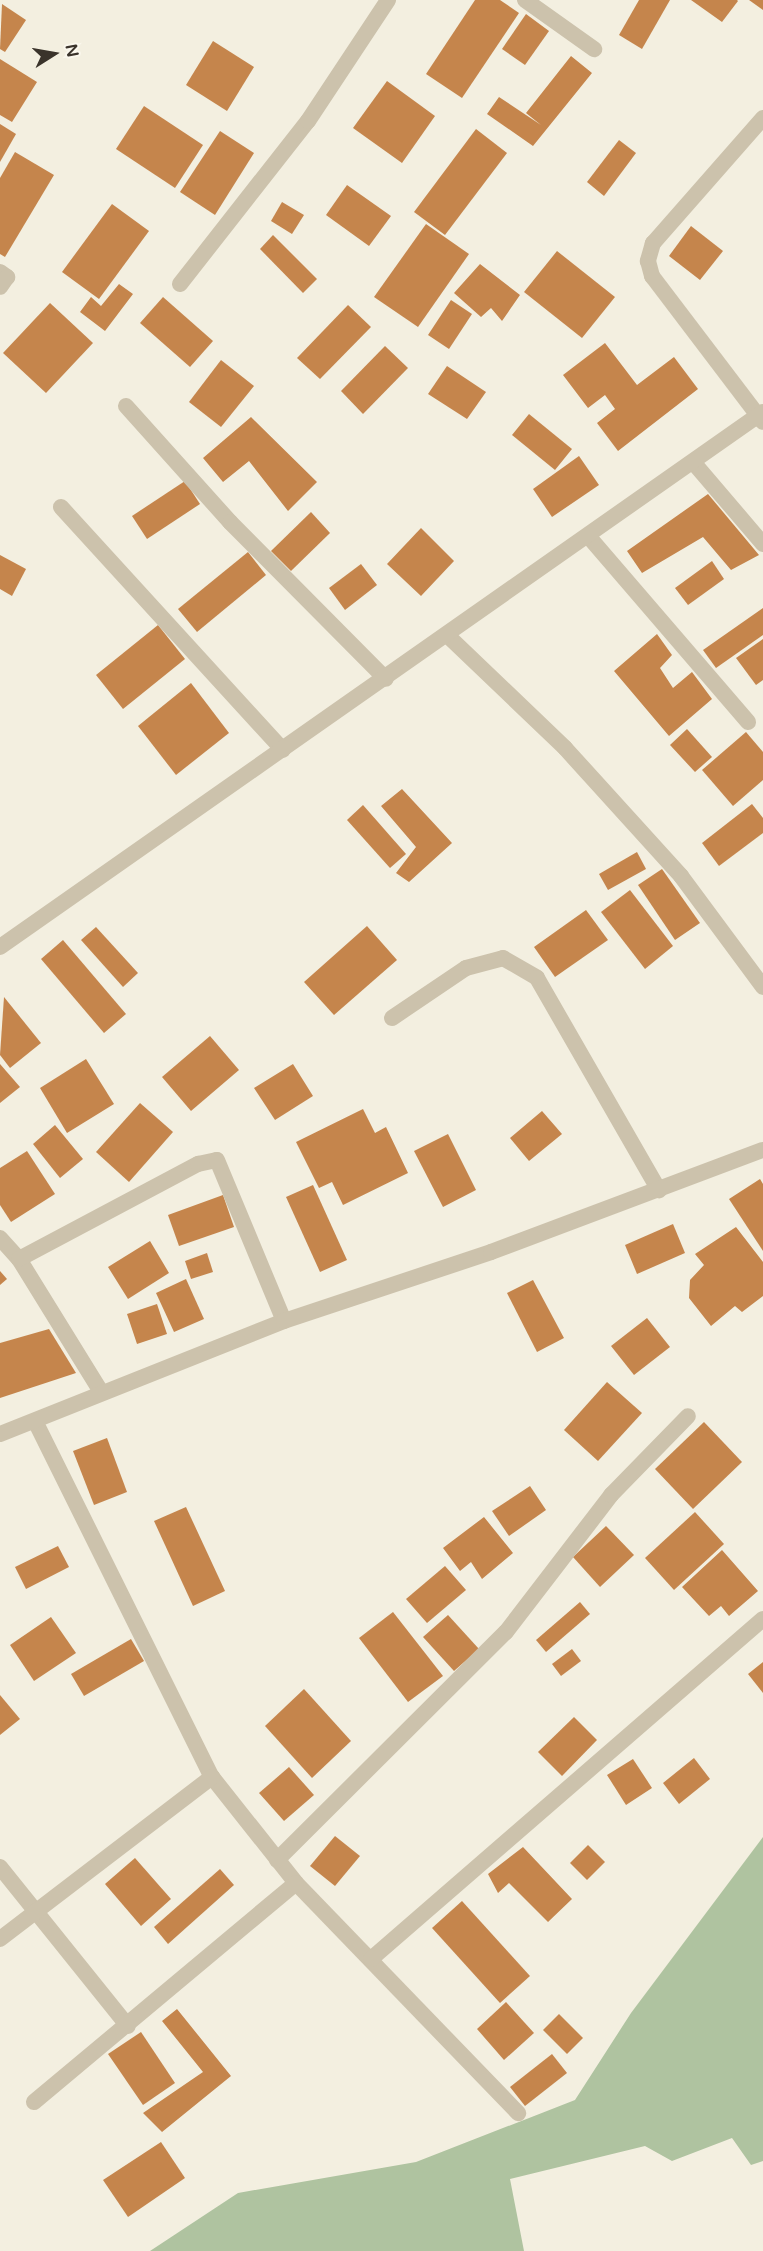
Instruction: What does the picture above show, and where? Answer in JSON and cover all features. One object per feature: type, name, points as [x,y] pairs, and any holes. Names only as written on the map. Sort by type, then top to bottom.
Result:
[{"type":"street","points":[[180,284],[308,122],[388,0]]},
{"type":"street","points":[[525,0],[594,49]]},
{"type":"street","points":[[0,946],[386,679],[693,462],[761,417],[652,276],[648,261],[653,243],[763,118]]},
{"type":"street","points":[[0,272],[7,277],[0,287]]},
{"type":"street","points":[[126,406],[230,522],[386,679]]},
{"type":"street","points":[[693,462],[763,544]]},
{"type":"street","points":[[61,507],[284,750]]},
{"type":"street","points":[[589,537],[748,722]]},
{"type":"street","points":[[447,636],[565,748],[681,876],[763,987]]},
{"type":"street","points":[[392,1018],[466,968],[503,958],[537,978],[659,1190]]},
{"type":"street","points":[[0,1434],[35,1421],[100,1390],[284,1321],[659,1190],[763,1150]]},
{"type":"street","points":[[20,1259],[198,1164],[217,1160],[284,1321]]},
{"type":"street","points":[[0,1239],[20,1259],[100,1390]]},
{"type":"street","points":[[277,1860],[506,1632],[611,1495],[688,1416]]},
{"type":"street","points":[[35,1421],[212,1777],[296,1882],[518,2113]]},
{"type":"street","points":[[370,1959],[763,1619]]},
{"type":"street","points":[[0,1939],[212,1777]]},
{"type":"street","points":[[0,1867],[128,2026]]},
{"type":"street","points":[[34,2102],[128,2026],[296,1882]]},
{"type":"green space","points":[[763,1837],[763,2161],[751,2165],[732,2138],[672,2161],[645,2146],[510,2179],[524,2251],[150,2251],[238,2193],[416,2162],[575,2100],[631,2013]]},
{"type":"building","points":[[475,0],[500,0],[519,13],[462,98],[426,74]]},
{"type":"building","points":[[639,0],[670,0],[642,49],[619,35]]},
{"type":"building","points":[[691,0],[737,0],[738,1],[722,22]]},
{"type":"building","points":[[749,0],[763,0],[763,10]]},
{"type":"building","points":[[2,4],[26,20],[5,52],[0,49]]},
{"type":"building","points":[[526,14],[549,31],[525,65],[502,49]]},
{"type":"building","points":[[213,41],[254,67],[227,111],[186,85]]},
{"type":"building","points":[[571,56],[592,73],[533,146],[487,114],[499,97],[541,125],[526,113]]},
{"type":"building","points":[[0,59],[37,82],[12,122],[0,115]]},
{"type":"building","points":[[387,81],[435,116],[402,163],[353,128]]},
{"type":"building","points":[[144,106],[203,145],[175,188],[116,149]]},
{"type":"building","points":[[0,124],[16,134],[0,162]]},
{"type":"building","points":[[476,129],[507,153],[445,235],[414,212]]},
{"type":"building","points":[[220,131],[254,153],[215,215],[180,192]]},
{"type":"building","points":[[619,140],[636,153],[604,196],[587,182]]},
{"type":"building","points":[[15,152],[54,175],[5,257],[0,254],[0,178]]},
{"type":"building","points":[[347,185],[391,216],[369,246],[326,215]]},
{"type":"building","points":[[282,202],[304,215],[292,234],[271,221]]},
{"type":"building","points":[[112,204],[149,231],[99,299],[62,272]]},
{"type":"building","points":[[426,224],[469,254],[418,327],[374,297]]},
{"type":"building","points":[[691,226],[723,251],[700,280],[669,256]]},
{"type":"building","points":[[273,235],[317,279],[303,293],[260,249]]},
{"type":"building","points":[[557,251],[615,297],[582,338],[524,292]]},
{"type":"building","points":[[480,264],[520,295],[502,321],[491,308],[481,317],[454,293]]},
{"type":"building","points":[[119,284],[133,294],[105,331],[80,312],[91,297],[101,306]]},
{"type":"building","points":[[163,297],[213,341],[190,367],[140,323]]},
{"type":"building","points":[[451,300],[472,314],[449,349],[428,335]]},
{"type":"building","points":[[50,303],[93,343],[46,393],[3,353]]},
{"type":"building","points":[[348,305],[371,327],[320,379],[297,358]]},
{"type":"building","points":[[605,343],[637,385],[674,357],[698,389],[618,451],[597,423],[615,409],[605,395],[588,408],[563,375]]},
{"type":"building","points":[[385,346],[408,368],[363,414],[341,391]]},
{"type":"building","points":[[221,360],[254,386],[221,427],[189,402]]},
{"type":"building","points":[[447,366],[486,392],[467,419],[428,394]]},
{"type":"building","points":[[529,414],[572,449],[555,470],[512,435]]},
{"type":"building","points":[[251,417],[317,482],[288,511],[249,461],[223,482],[203,458]]},
{"type":"building","points":[[579,456],[599,485],[552,517],[533,489]]},
{"type":"building","points":[[185,481],[200,504],[147,539],[132,516]]},
{"type":"building","points":[[708,494],[759,555],[731,570],[703,537],[642,573],[627,551]]},
{"type":"building","points":[[311,512],[330,533],[291,571],[271,551]]},
{"type":"building","points":[[421,528],[454,561],[421,596],[387,564]]},
{"type":"building","points":[[248,552],[266,575],[197,632],[178,609]]},
{"type":"building","points":[[0,555],[26,569],[12,596],[0,589]]},
{"type":"building","points":[[712,561],[724,579],[688,605],[675,588]]},
{"type":"building","points":[[361,564],[377,585],[345,610],[329,588]]},
{"type":"building","points":[[763,608],[763,635],[716,668],[703,650]]},
{"type":"building","points":[[158,625],[185,659],[123,709],[96,675]]},
{"type":"building","points":[[657,634],[672,655],[660,668],[673,688],[692,672],[712,699],[669,736],[614,671]]},
{"type":"building","points":[[763,639],[763,680],[756,685],[736,658]]},
{"type":"building","points":[[191,683],[229,733],[176,775],[138,726]]},
{"type":"building","points":[[687,729],[712,757],[695,772],[670,745]]},
{"type":"building","points":[[746,732],[763,752],[763,780],[733,806],[702,770]]},
{"type":"building","points":[[402,789],[452,843],[409,882],[396,873],[416,847],[381,806]]},
{"type":"building","points":[[752,804],[763,818],[763,833],[719,866],[702,843]]},
{"type":"building","points":[[363,805],[406,854],[390,868],[347,820]]},
{"type":"building","points":[[637,852],[646,869],[608,890],[599,874]]},
{"type":"building","points":[[662,869],[700,923],[675,940],[638,885]]},
{"type":"building","points":[[630,890],[673,946],[645,969],[601,912]]},
{"type":"building","points":[[586,910],[608,940],[555,977],[534,947]]},
{"type":"building","points":[[367,926],[397,960],[334,1015],[304,982]]},
{"type":"building","points":[[96,927],[138,973],[123,987],[81,940]]},
{"type":"building","points":[[63,940],[126,1014],[104,1033],[41,959]]},
{"type":"building","points":[[4,997],[41,1043],[10,1068],[0,1055]]},
{"type":"building","points":[[210,1036],[239,1070],[191,1111],[162,1077]]},
{"type":"building","points":[[86,1059],[114,1104],[67,1133],[40,1088]]},
{"type":"building","points":[[0,1064],[20,1087],[0,1103]]},
{"type":"building","points":[[293,1064],[313,1096],[275,1120],[254,1088]]},
{"type":"building","points":[[140,1103],[173,1132],[129,1182],[96,1152]]},
{"type":"building","points":[[363,1109],[375,1133],[386,1127],[408,1173],[343,1205],[332,1182],[319,1188],[296,1142]]},
{"type":"building","points":[[542,1111],[562,1134],[529,1161],[510,1138]]},
{"type":"building","points":[[55,1125],[83,1159],[60,1178],[33,1144]]},
{"type":"building","points":[[448,1134],[476,1190],[443,1207],[414,1151]]},
{"type":"building","points":[[27,1151],[55,1194],[11,1222],[0,1205],[0,1168]]},
{"type":"building","points":[[760,1179],[763,1184],[763,1251],[729,1199]]},
{"type":"building","points":[[313,1185],[347,1260],[320,1272],[286,1197]]},
{"type":"building","points":[[223,1195],[234,1227],[179,1246],[168,1215]]},
{"type":"building","points":[[673,1224],[685,1253],[637,1274],[625,1245]]},
{"type":"building","points":[[736,1227],[763,1262],[763,1296],[742,1312],[735,1306],[711,1326],[689,1298],[690,1280],[704,1265],[695,1254]]},
{"type":"building","points":[[150,1241],[169,1273],[128,1299],[108,1267]]},
{"type":"building","points":[[207,1253],[213,1272],[191,1279],[185,1261]]},
{"type":"building","points":[[0,1271],[7,1279],[0,1285]]},
{"type":"building","points":[[186,1279],[204,1319],[174,1332],[156,1293]]},
{"type":"building","points":[[533,1280],[564,1338],[537,1352],[507,1293]]},
{"type":"building","points":[[157,1304],[167,1334],[137,1344],[127,1314]]},
{"type":"building","points":[[647,1318],[670,1347],[634,1375],[611,1346]]},
{"type":"building","points":[[49,1329],[76,1373],[0,1398],[0,1343]]},
{"type":"building","points":[[607,1382],[642,1413],[598,1461],[564,1430]]},
{"type":"building","points":[[704,1422],[742,1462],[693,1509],[655,1469]]},
{"type":"building","points":[[107,1438],[127,1492],[94,1505],[73,1451]]},
{"type":"building","points":[[530,1486],[546,1510],[509,1536],[492,1511]]},
{"type":"building","points":[[186,1507],[225,1591],[193,1606],[154,1521]]},
{"type":"building","points":[[695,1512],[724,1544],[674,1590],[645,1558]]},
{"type":"building","points":[[484,1517],[513,1553],[482,1579],[471,1562],[460,1571],[443,1548]]},
{"type":"building","points":[[606,1526],[634,1555],[600,1587],[573,1557]]},
{"type":"building","points":[[58,1546],[69,1567],[26,1589],[15,1567]]},
{"type":"building","points":[[722,1550],[758,1591],[729,1616],[721,1606],[709,1616],[682,1587]]},
{"type":"building","points":[[445,1566],[466,1590],[427,1623],[406,1599]]},
{"type":"building","points":[[580,1602],[590,1614],[546,1652],[536,1640]]},
{"type":"building","points":[[393,1612],[443,1676],[408,1702],[359,1638]]},
{"type":"building","points":[[448,1615],[479,1649],[454,1671],[423,1637]]},
{"type":"building","points":[[51,1617],[76,1653],[34,1681],[10,1645]]},
{"type":"building","points":[[131,1639],[144,1661],[84,1696],[71,1674]]},
{"type":"building","points":[[572,1649],[581,1661],[561,1676],[552,1664]]},
{"type":"building","points":[[763,1662],[763,1693],[748,1674]]},
{"type":"building","points":[[304,1689],[351,1741],[312,1778],[265,1726]]},
{"type":"building","points":[[0,1695],[20,1719],[0,1735]]},
{"type":"building","points":[[574,1717],[597,1740],[562,1776],[538,1752]]},
{"type":"building","points":[[694,1758],[710,1779],[679,1804],[663,1783]]},
{"type":"building","points":[[633,1759],[652,1788],[626,1805],[607,1775]]},
{"type":"building","points":[[289,1767],[314,1795],[284,1821],[259,1793]]},
{"type":"building","points":[[335,1836],[360,1856],[335,1886],[310,1866]]},
{"type":"building","points":[[588,1845],[605,1862],[587,1880],[570,1863]]},
{"type":"building","points":[[523,1847],[572,1899],[548,1922],[509,1883],[498,1893],[488,1874]]},
{"type":"building","points":[[135,1858],[171,1899],[141,1926],[105,1884]]},
{"type":"building","points":[[220,1869],[234,1885],[168,1944],[154,1927]]},
{"type":"building","points":[[462,1901],[530,1976],[500,2003],[432,1928]]},
{"type":"building","points":[[506,2002],[534,2033],[504,2060],[477,2029]]},
{"type":"building","points":[[177,2009],[231,2076],[162,2132],[143,2113],[203,2072],[162,2021]]},
{"type":"building","points":[[559,2014],[583,2038],[567,2054],[543,2030]]},
{"type":"building","points":[[141,2032],[175,2083],[143,2105],[108,2054]]},
{"type":"building","points":[[552,2054],[567,2073],[525,2106],[510,2087]]},
{"type":"building","points":[[161,2142],[185,2178],[128,2217],[103,2180]]}]
